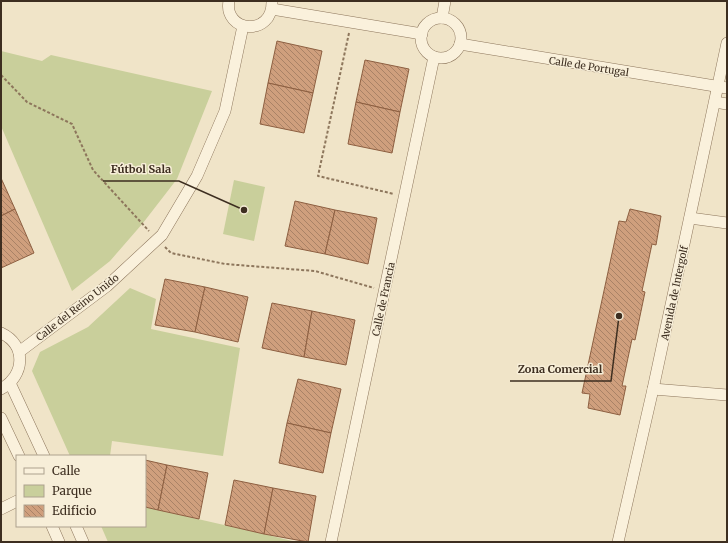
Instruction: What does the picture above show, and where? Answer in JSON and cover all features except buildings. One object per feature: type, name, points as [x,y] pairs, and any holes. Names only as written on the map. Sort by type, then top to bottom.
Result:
[{"type":"street","points":[[229,1],[228,5],[231,16],[236,22],[243,26],[257,26],[264,22],[270,16],[272,5],[351,22],[422,34]]},
{"type":"street","points":[[442,18],[445,1]]},
{"type":"street","points":[[442,18],[449,19],[455,23],[459,28],[461,37],[457,50],[448,57],[442,58],[434,57],[428,53],[423,45],[422,34],[427,24],[433,20],[442,18]]},
{"type":"street","name":"Calle del Reino Unido","points":[[19,352],[107,286],[162,235],[197,176],[226,111],[243,26]]},
{"type":"street","name":"Avenida de Intergolf","points":[[618,542],[653,389],[715,102],[723,88],[727,43]]},
{"type":"street","name":"Calle de Portugal","points":[[460,44],[723,88]]},
{"type":"street","name":"Calle de Francia","points":[[331,542],[434,57]]},
{"type":"street","points":[[715,102],[727,104]]},
{"type":"street","points":[[690,218],[727,223]]},
{"type":"street","points":[[1,333],[14,343],[19,352],[20,366],[17,375],[6,386],[43,455]]},
{"type":"street","points":[[653,389],[727,395]]},
{"type":"street","points":[[1,418],[19,455]]},
{"type":"street","points":[[1,508],[16,501]]},
{"type":"street","points":[[52,527],[60,542]]},
{"type":"street","points":[[76,527],[83,542]]},
{"type":"path","points":[[351,22],[318,176],[405,196]]},
{"type":"green space","points":[[1,51],[42,61],[51,55],[212,91],[177,179],[143,223],[110,261],[72,291],[1,126]]},
{"type":"green space","points":[[234,180],[265,187],[254,241],[223,234]]},
{"type":"green space","points":[[130,288],[156,299],[151,329],[240,348],[223,456],[112,441],[110,455],[70,455],[32,371],[40,352],[88,327]]},
{"type":"green space","points":[[146,507],[296,542],[108,542],[101,527],[146,527]]},
{"type":"place","name":"Fútbol Sala","points":[[244,210]]},
{"type":"place","name":"Zona Comercial","points":[[619,316]]}]
